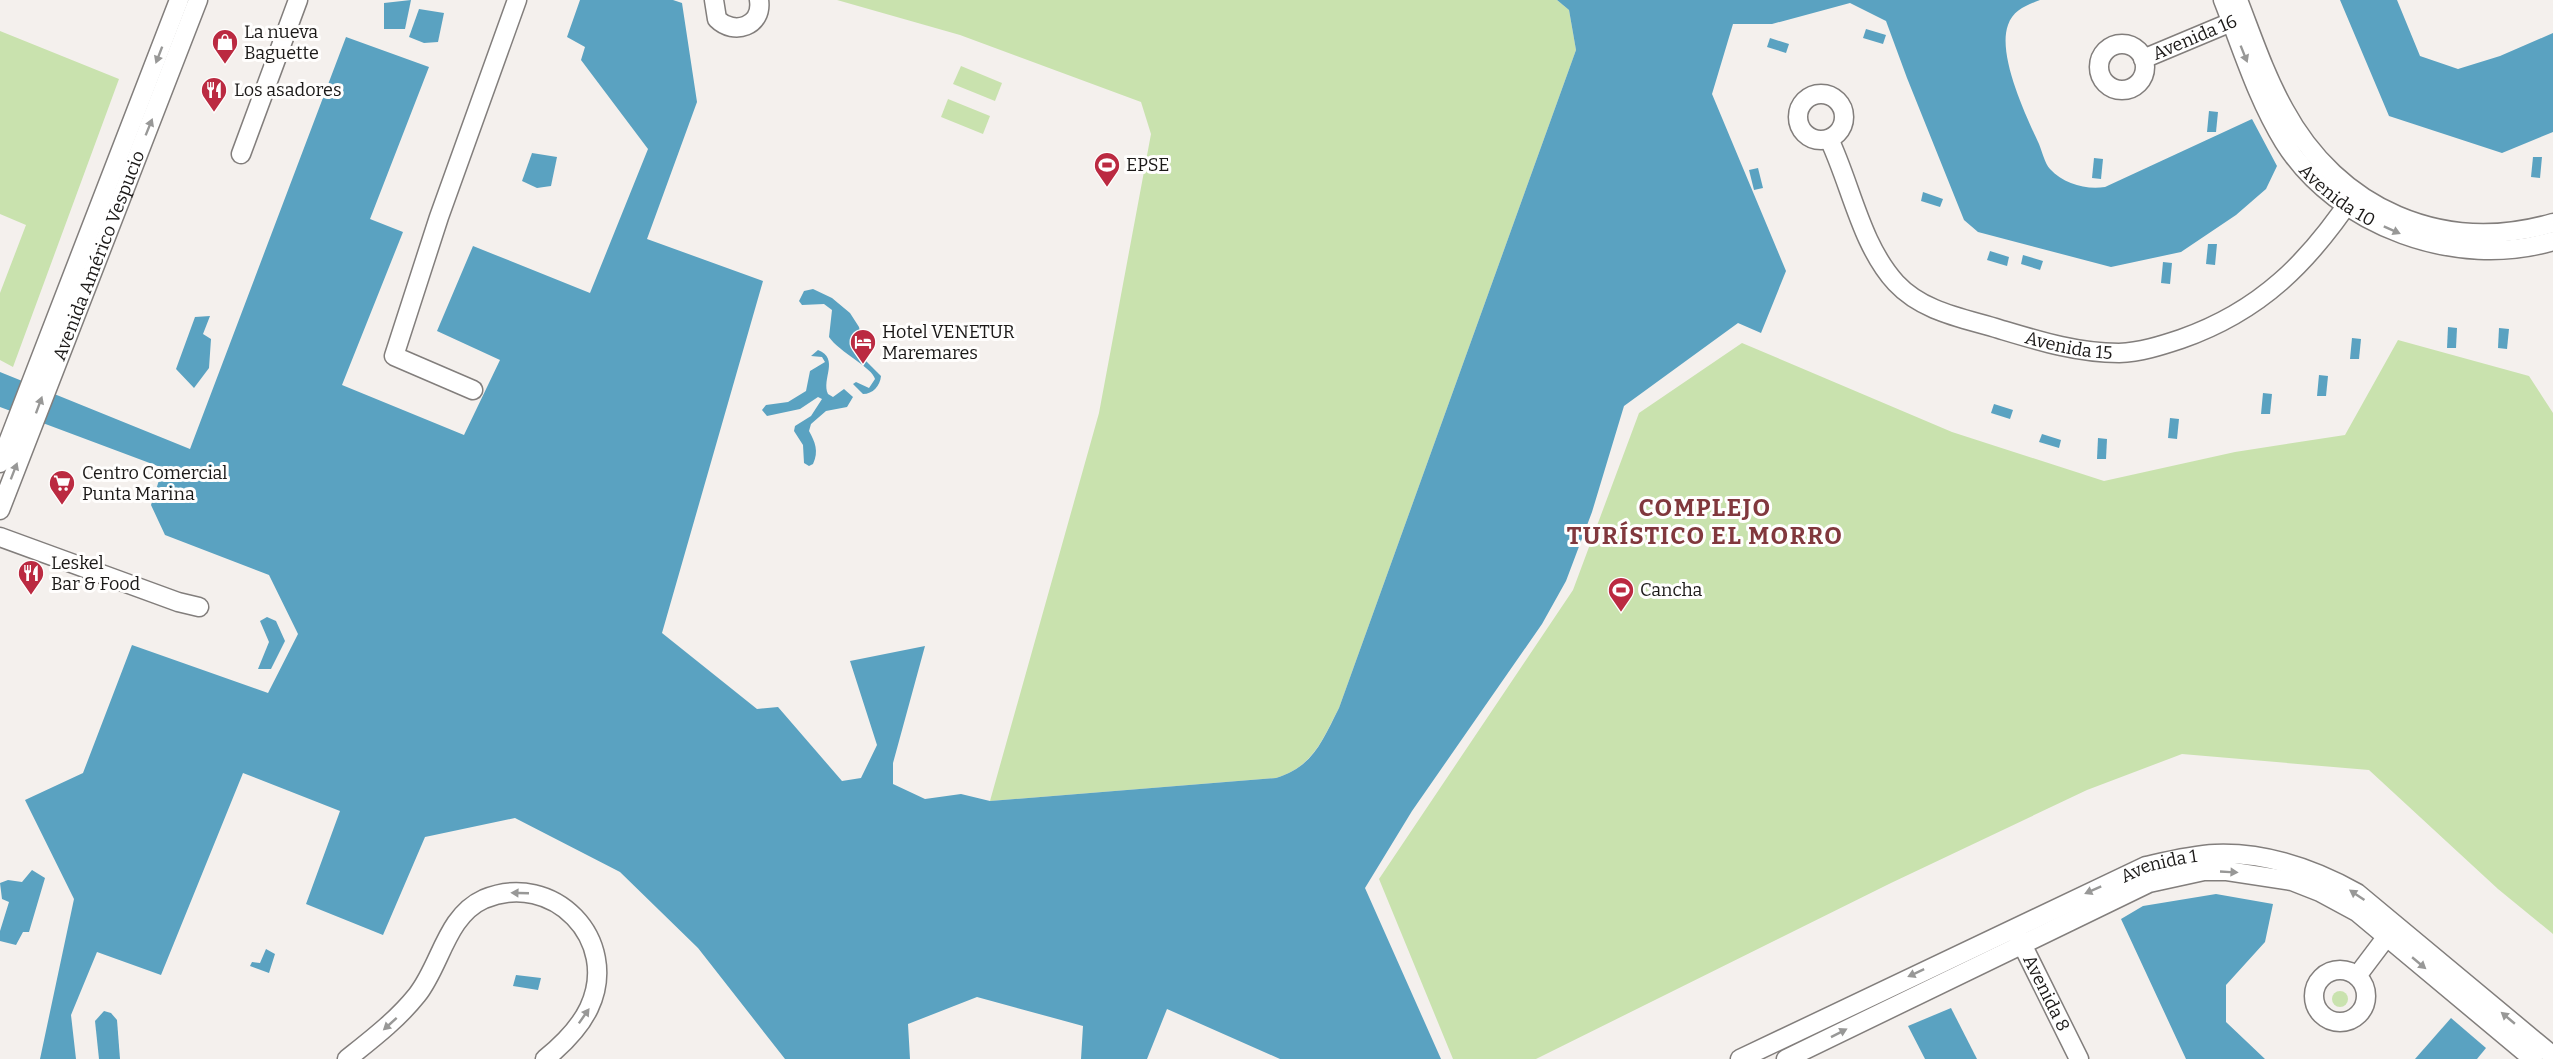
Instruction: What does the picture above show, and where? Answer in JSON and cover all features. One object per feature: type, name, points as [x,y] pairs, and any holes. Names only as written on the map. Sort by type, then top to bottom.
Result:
[{"type":"street","name":"Avenida Américo Vespucio","points":[[0,510],[21,430],[179,0]]},
{"type":"street","name":"Avenida Américo Vespucio","points":[[42,374],[198,0]]},
{"type":"street","points":[[241,154],[298,0]]},
{"type":"street","points":[[473,390],[394,356],[439,217],[517,0]]},
{"type":"street","points":[[713,2],[714,12],[722,24],[736,29],[751,23],[756,18],[759,0]]},
{"type":"street","name":"Avenida 10","points":[[2223,0],[2238,13],[2284,109],[2292,139],[2321,163],[2351,200],[2430,228],[2483,240],[2521,246],[2553,241]]},
{"type":"street","name":"Avenida 16","points":[[2143,59],[2238,13]]},
{"type":"street","name":"Avenida 15","points":[[1829,139],[1876,253],[1896,283],[1912,297],[1933,309],[2072,349],[2120,353],[2149,350],[2219,324],[2266,296],[2294,269],[2351,200]]},
{"type":"street","name":"Avenida 10","points":[[2483,240],[2553,224]]},
{"type":"street","name":"Avenida Américo Vespucio","points":[[0,463],[21,430]]},
{"type":"street","points":[[0,537],[178,602],[199,607]]},
{"type":"street","name":"Avenida 1","points":[[1786,1059],[1809,1054],[1895,1006],[2149,883],[2215,854],[2263,857],[2330,878],[2356,893],[2392,930],[2533,1059]]},
{"type":"street","name":"Avenida 1","points":[[1740,1059],[1887,987],[2146,866],[2191,866]]},
{"type":"street","points":[[346,1059],[386,1027],[419,993],[445,941],[462,917],[481,901],[495,895],[514,893],[542,895],[558,902],[585,930],[593,943],[597,961],[590,1007],[574,1029],[544,1059]]},
{"type":"street","name":"Avenida 8","points":[[2014,927],[2079,1059]]},
{"type":"street","points":[[2357,976],[2392,930]]},
{"type":"street","name":"Avenida 1","points":[[2392,930],[2553,1056]]},
{"type":"street","points":[[1887,987],[1895,1006]]},
{"type":"street","points":[[1798,1030],[1809,1054]]},
{"type":"green space","points":[[837,0],[1557,0],[1569,10],[1576,50],[1339,708],[1322,741],[1308,759],[1289,773],[1276,778],[990,801],[1099,413],[1151,134],[1141,102],[960,35]]},
{"type":"green space","points":[[0,31],[119,79],[13,367],[0,360],[0,293],[26,225],[0,214]]},
{"type":"green space","points":[[961,66],[1002,83],[995,101],[953,84]]},
{"type":"green space","points":[[948,99],[990,116],[983,134],[941,117]]},
{"type":"green space","points":[[2398,340],[2529,376],[2553,413],[2553,934],[2498,889],[2369,770],[2182,754],[2087,790],[1891,883],[1536,1059],[1453,1059],[1379,879],[1573,590],[1639,413],[1742,343],[1952,432],[2104,481],[2235,452],[2345,435]]},
{"type":"green space","points":[[2337,991],[2343,991],[2348,999],[2346,1005],[2337,1007],[2332,1002],[2332,996]]},
{"type":"water","points":[[411,0],[405,29],[384,29],[384,3]]},
{"type":"water","points":[[580,0],[673,0],[682,3],[697,102],[647,239],[763,281],[662,633],[757,709],[778,707],[842,781],[861,778],[877,745],[850,661],[925,646],[893,763],[893,784],[925,799],[961,794],[990,801],[1276,778],[1299,767],[1315,751],[1339,708],[1576,50],[1569,10],[1557,0],[2040,0],[2013,15],[2008,25],[2006,52],[2021,102],[2047,164],[2062,179],[2090,188],[2105,187],[2252,119],[2277,166],[2266,189],[2236,215],[2181,252],[2111,267],[1978,232],[1964,220],[1886,21],[1850,3],[1772,24],[1733,24],[1712,94],[1786,271],[1761,333],[1738,323],[1624,406],[1592,512],[1566,581],[1542,624],[1412,811],[1365,888],[1441,1059],[1280,1059],[1167,1009],[1147,1059],[1081,1059],[1083,1026],[977,997],[908,1024],[910,1059],[785,1059],[698,948],[620,872],[515,818],[425,837],[383,935],[306,904],[340,811],[243,773],[161,975],[97,952],[71,1015],[76,1059],[40,1059],[74,899],[25,800],[83,773],[132,645],[268,693],[298,634],[269,575],[165,535],[151,505],[163,468],[0,407],[0,372],[190,449],[346,37],[429,67],[370,219],[403,232],[342,385],[464,435],[500,360],[437,331],[473,246],[590,293],[648,149],[581,60],[585,47],[567,37]]},
{"type":"water","points":[[2340,0],[2397,0],[2420,56],[2458,69],[2500,56],[2553,33],[2553,132],[2502,153],[2389,116]]},
{"type":"water","points":[[419,9],[444,13],[438,42],[424,43],[409,37]]},
{"type":"water","points":[[1866,29],[1886,35],[1883,44],[1863,38]]},
{"type":"water","points":[[1770,38],[1789,44],[1786,53],[1767,47]]},
{"type":"water","points":[[2209,111],[2218,112],[2216,132],[2207,132]]},
{"type":"water","points":[[532,153],[557,157],[551,186],[537,188],[522,181]]},
{"type":"water","points":[[2533,157],[2542,157],[2540,178],[2531,177]]},
{"type":"water","points":[[2094,158],[2103,159],[2101,179],[2092,178]]},
{"type":"water","points":[[1758,168],[1763,188],[1754,190],[1749,170]]},
{"type":"water","points":[[1923,192],[1943,199],[1940,207],[1921,201]]},
{"type":"water","points":[[2208,244],[2217,244],[2215,265],[2206,264]]},
{"type":"water","points":[[1990,251],[2009,257],[2007,266],[1987,260]]},
{"type":"water","points":[[2023,255],[2043,261],[2040,270],[2021,264]]},
{"type":"water","points":[[2163,262],[2172,263],[2170,284],[2161,283]]},
{"type":"water","points":[[813,289],[832,298],[850,313],[859,327],[866,361],[881,376],[878,386],[873,391],[863,394],[853,384],[856,382],[869,388],[875,379],[868,370],[829,337],[832,310],[824,304],[802,305],[799,301],[804,291]]},
{"type":"water","points":[[210,316],[203,334],[211,339],[209,368],[194,388],[176,369],[195,317]]},
{"type":"water","points":[[2448,327],[2457,328],[2456,348],[2447,348]]},
{"type":"water","points":[[2499,328],[2509,329],[2507,349],[2498,348]]},
{"type":"water","points":[[2352,338],[2361,339],[2359,359],[2350,359]]},
{"type":"water","points":[[818,350],[828,359],[826,388],[828,394],[833,397],[844,389],[853,397],[847,407],[826,411],[811,424],[809,431],[816,451],[813,464],[809,466],[804,463],[803,445],[794,431],[795,426],[811,416],[822,399],[818,397],[800,409],[767,416],[762,410],[766,405],[788,402],[806,391],[810,371],[825,362],[822,357],[811,356]]},
{"type":"water","points":[[2319,375],[2328,376],[2326,396],[2317,396]]},
{"type":"water","points":[[2263,393],[2272,394],[2270,414],[2261,414]]},
{"type":"water","points":[[1994,404],[2013,410],[2010,419],[1991,413]]},
{"type":"water","points":[[2170,418],[2179,419],[2177,439],[2168,438]]},
{"type":"water","points":[[2042,434],[2061,440],[2059,448],[2039,442]]},
{"type":"water","points":[[2098,438],[2107,439],[2106,459],[2097,459]]},
{"type":"water","points":[[267,617],[276,621],[285,641],[271,669],[258,669],[269,642],[260,621]]},
{"type":"water","points":[[32,870],[45,878],[29,932],[23,932],[16,945],[0,941],[0,931],[9,902],[2,899],[0,883],[8,880],[22,882]]},
{"type":"water","points":[[2216,894],[2273,904],[2265,942],[2226,985],[2226,1022],[2265,1059],[2186,1059],[2121,919],[2143,906]]},
{"type":"water","points":[[266,949],[275,954],[269,973],[250,966],[252,962],[260,963]]},
{"type":"water","points":[[516,975],[541,978],[538,990],[513,986]]},
{"type":"water","points":[[1951,1008],[1977,1059],[1925,1059],[1908,1026]]},
{"type":"water","points":[[104,1011],[111,1013],[117,1020],[120,1059],[99,1059],[95,1021]]},
{"type":"water","points":[[2451,1018],[2486,1048],[2477,1059],[2415,1059]]},
{"type":"place","name":"La nueva Baguette","points":[[225,65]]},
{"type":"place","name":"Los asadores","points":[[214,113]]},
{"type":"place","name":"EPSE","points":[[1107,188]]},
{"type":"place","name":"Hotel VENETUR Maremares","points":[[863,365]]},
{"type":"place","name":"Centro Comercial Punta Marina","points":[[62,506]]},
{"type":"place","name":"Leskel Bar & Food","points":[[31,596]]},
{"type":"place","name":"Cancha","points":[[1621,613]]},
{"type":"district","name":"COMPLEJO TURÍSTICO EL MORRO","points":[[1705,522]]}]
